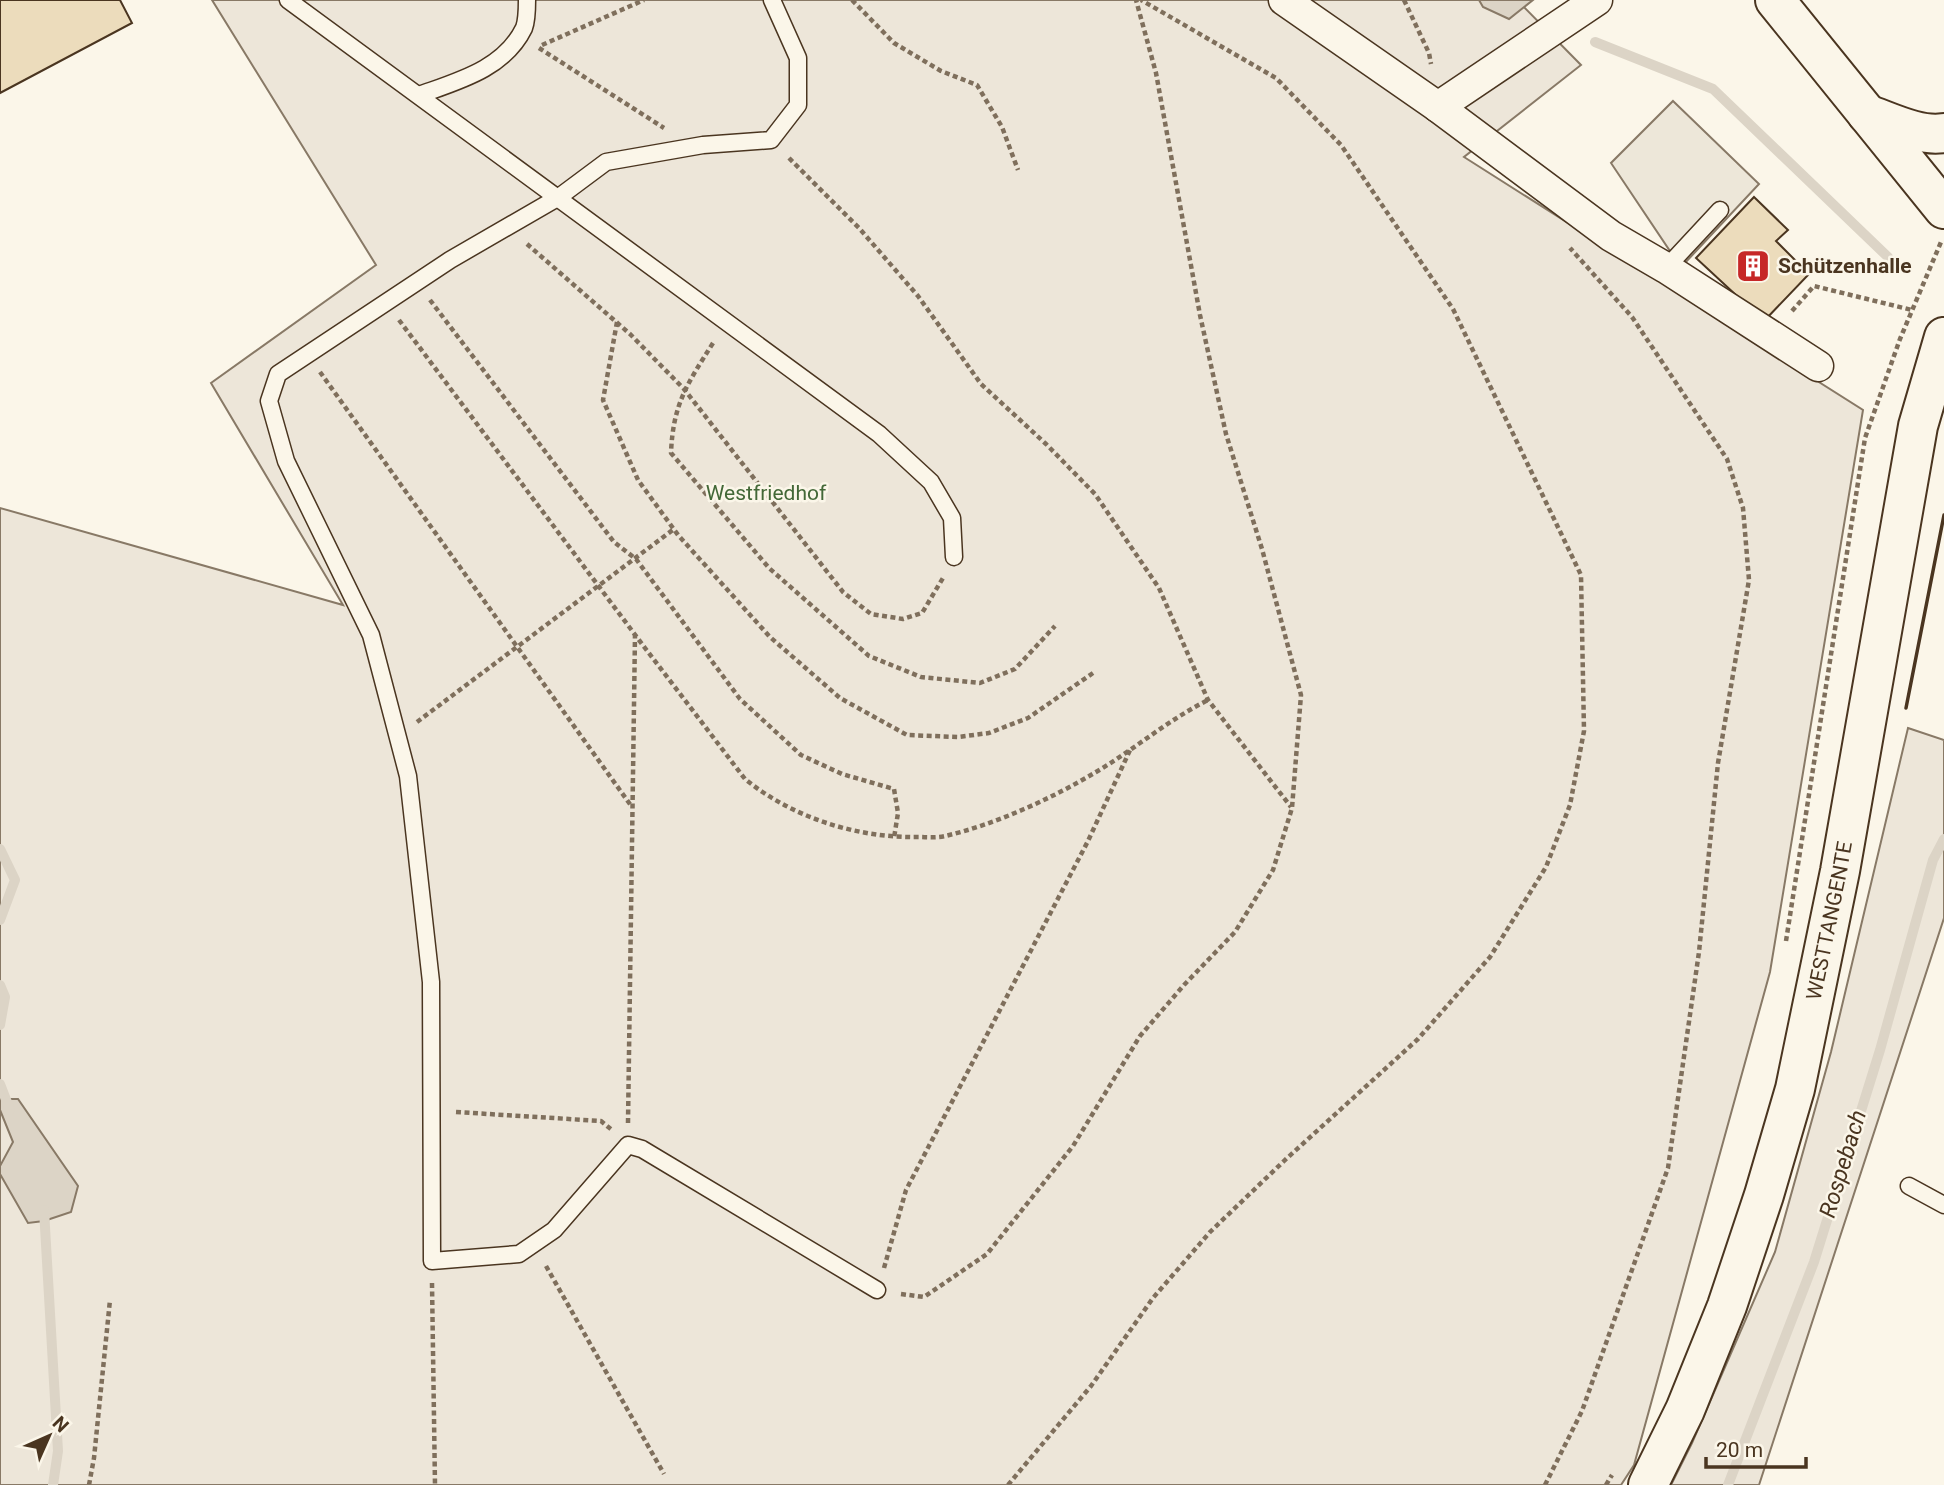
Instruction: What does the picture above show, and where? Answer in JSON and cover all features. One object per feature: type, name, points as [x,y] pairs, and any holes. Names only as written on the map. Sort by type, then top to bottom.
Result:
[{"type":"main road","points":[[1775,0],[1944,209]]},
{"type":"main road","points":[[1867,114],[1912,129],[1944,133]]},
{"type":"main road","name":"WESTTANGENTE","points":[[1648,1485],[1685,1410],[1727,1306],[1764,1195],[1795,1089],[1840,871],[1918,426],[1944,337]]},
{"type":"street","points":[[1284,0],[1438,107],[1611,236],[1666,268],[1818,366]]},
{"type":"street","points":[[1438,107],[1597,0]]},
{"type":"lane","points":[[288,0],[879,434],[931,482],[952,518],[954,557]]},
{"type":"lane","points":[[419,95],[472,76],[504,56],[525,26],[527,0]]},
{"type":"lane","points":[[772,0],[798,58],[798,105],[771,140],[692,147],[606,162],[559,197],[417,282],[278,374],[269,401],[286,461],[371,635],[408,776],[431,982],[432,1261],[519,1254],[554,1230],[628,1145],[642,1149],[877,1290]]},
{"type":"lane","points":[[1666,268],[1720,210]]},
{"type":"lane","points":[[1909,1186],[1944,1205]]},
{"type":"path","points":[[504,56],[527,52],[644,0]]},
{"type":"path","points":[[852,0],[894,43],[941,71],[976,85],[1002,127],[1018,170]]},
{"type":"path","points":[[1131,748],[1088,841],[906,1190],[877,1290],[924,1297],[987,1254],[1073,1146],[1140,1036],[1235,932],[1273,870],[1292,808],[1301,695],[1262,549],[1226,434],[1200,315],[1156,72],[1136,0]]},
{"type":"path","points":[[1008,1485],[1091,1387],[1153,1298],[1210,1232],[1284,1160],[1418,1039],[1490,957],[1546,867],[1570,804],[1584,731],[1581,575],[1454,309],[1340,145],[1276,78],[1141,0]]},
{"type":"path","points":[[1404,0],[1429,53],[1438,107]]},
{"type":"path","points":[[538,47],[692,147]]},
{"type":"path","points":[[771,140],[859,228],[909,286],[981,384],[1095,494],[1159,588],[1208,700],[1292,808]]},
{"type":"path","points":[[508,227],[617,322],[684,389],[844,592],[871,614],[903,619],[922,614],[954,557]]},
{"type":"path","points":[[1786,943],[1865,438],[1899,340],[1944,234]]},
{"type":"path","points":[[1545,1485],[1582,1411],[1668,1168],[1699,952],[1718,763],[1749,580],[1743,508],[1727,459],[1632,317],[1570,247]]},
{"type":"path","points":[[417,282],[614,542],[636,559],[740,699],[801,755],[842,774],[894,789],[898,813],[894,838]]},
{"type":"path","points":[[1770,335],[1814,286],[1912,310]]},
{"type":"path","points":[[386,303],[745,779],[766,796],[819,821],[885,838],[943,837],[1036,804],[1096,772],[1180,714],[1208,700]]},
{"type":"path","points":[[727,321],[684,389],[672,425],[671,453],[769,568],[869,656],[921,677],[980,683],[1015,669],[1055,626]]},
{"type":"path","points":[[617,322],[603,400],[638,480],[674,529],[770,637],[840,698],[907,735],[958,737],[989,733],[1028,718],[1093,673]]},
{"type":"path","points":[[308,355],[632,807]]},
{"type":"path","points":[[398,736],[674,529]]},
{"type":"path","points":[[628,1145],[635,634]]},
{"type":"path","points":[[432,1111],[601,1121],[628,1145]]},
{"type":"path","points":[[534,1244],[664,1474]]},
{"type":"path","points":[[432,1261],[435,1485]]},
{"type":"path","points":[[89,1485],[110,1300]]},
{"type":"path","points":[[1606,1485],[1612,1474]]},
{"type":"green space","name":"Westfriedhof","points":[[212,0],[1517,0],[1581,65],[1464,157],[1863,410],[1770,972],[1634,1465],[1621,1485],[0,1485],[0,508],[343,605],[211,383],[376,265]]},
{"type":"green space","points":[[1908,728],[1944,740],[1944,918],[1759,1485],[1671,1485],[1775,1252],[1831,1052]]},
{"type":"shaded area","points":[[1479,0],[1533,0],[1509,19],[1483,7]]},
{"type":"shaded area","points":[[1673,101],[1759,184],[1683,265],[1672,254],[1611,163]]},
{"type":"shaded area","points":[[0,1099],[18,1099],[78,1186],[71,1212],[28,1223],[0,1174],[0,1166],[13,1142],[0,1110]]},
{"type":"building","points":[[0,0],[120,0],[132,23],[0,93]]},
{"type":"building","name":"Schützenhalle","points":[[1754,197],[1788,230],[1776,241],[1809,274],[1764,321],[1696,258]]},
{"type":"waterway","points":[[1595,42],[1713,89],[1888,257]]},
{"type":"waterway","name":"Rospebach","points":[[1728,1485],[1814,1262],[1880,1050],[1933,860],[1944,839]]},
{"type":"waterway","points":[[0,849],[15,880],[0,920]]},
{"type":"waterway","points":[[0,985],[5,997],[0,1025]]},
{"type":"waterway","points":[[0,1084],[10,1110]]},
{"type":"waterway","points":[[44,1210],[58,1451],[53,1485]]},
{"type":"wall","points":[[1906,708],[1944,515]]},
{"type":"place","name":"Schützenhalle","points":[[1753,266]]}]
